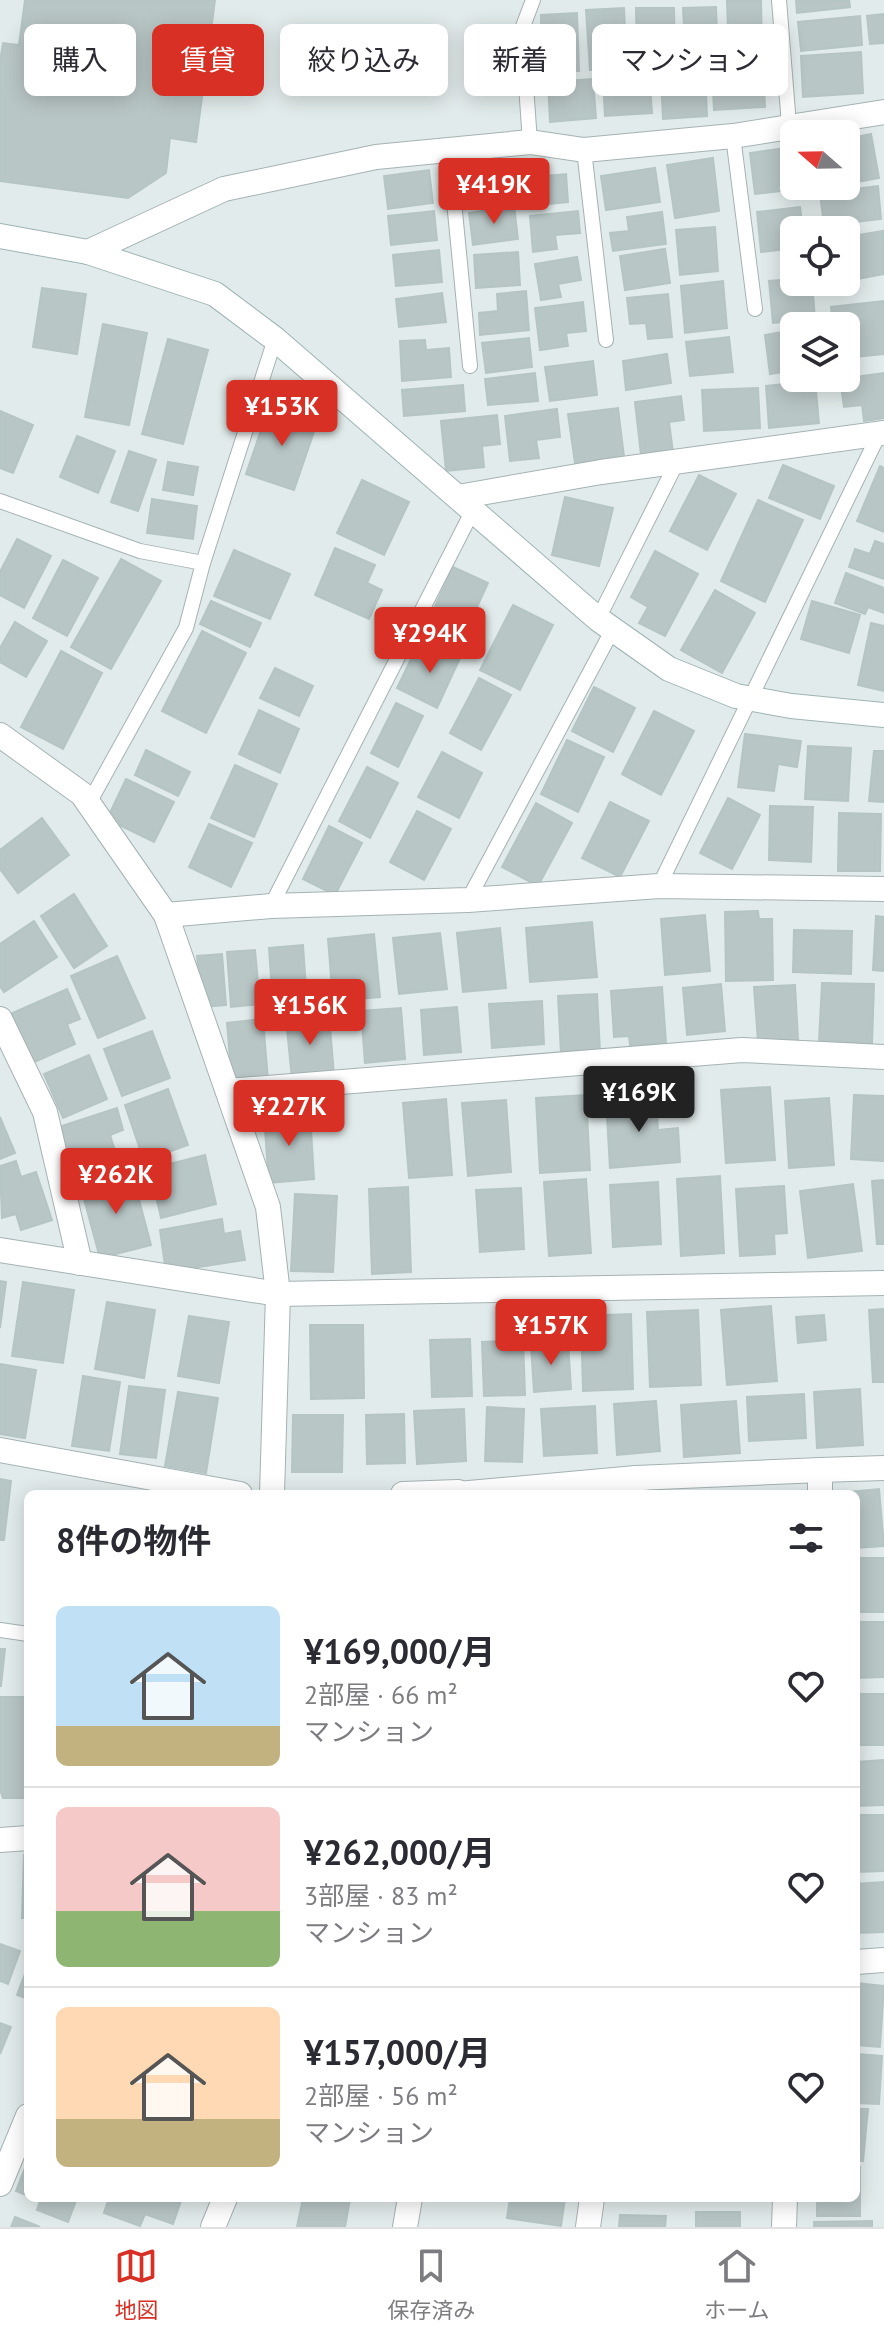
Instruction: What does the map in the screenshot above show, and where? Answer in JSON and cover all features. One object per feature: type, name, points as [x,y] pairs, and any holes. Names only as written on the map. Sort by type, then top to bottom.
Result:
[{"type":"street","points":[[826,120],[884,112]]},
{"type":"street","points":[[88,252],[224,189],[376,157],[530,142],[584,150],[733,136],[780,127]]},
{"type":"street","points":[[0,236],[88,252],[215,294],[275,339],[605,624],[669,669],[748,698],[791,706],[884,715]]},
{"type":"street","points":[[465,503],[677,462],[881,434]]},
{"type":"street","points":[[0,735],[82,794],[166,915],[268,1207],[278,1294],[272,1490]]},
{"type":"street","points":[[166,915],[271,906],[468,900],[659,886],[884,889]]},
{"type":"street","points":[[0,1019],[45,1112],[80,1263]]},
{"type":"street","points":[[228,1091],[742,1050],[884,1057]]},
{"type":"street","points":[[0,1250],[278,1294],[884,1283]]},
{"type":"street","points":[[0,1450],[218,1490]]},
{"type":"street","points":[[534,1490],[820,1482],[884,1468]]},
{"type":"street","points":[[0,1840],[24,1838]]},
{"type":"street","points":[[860,1962],[884,1960]]},
{"type":"street","points":[[0,2184],[24,2126]]},
{"type":"street","points":[[213,2227],[223,2202]]},
{"type":"street","points":[[405,2227],[409,2202]]},
{"type":"street","points":[[588,2227],[591,2202]]},
{"type":"street","points":[[784,2227],[785,2202]]},
{"type":"lane","points":[[530,142],[522,29],[533,0]]},
{"type":"lane","points":[[779,0],[789,120]]},
{"type":"lane","points":[[733,136],[755,309]]},
{"type":"lane","points":[[449,150],[470,366]]},
{"type":"lane","points":[[584,150],[606,340]]},
{"type":"lane","points":[[89,803],[186,628],[203,563],[275,339]]},
{"type":"lane","points":[[659,886],[748,698],[881,434]]},
{"type":"lane","points":[[468,900],[605,624],[677,462]]},
{"type":"lane","points":[[0,501],[140,551],[203,563]]},
{"type":"lane","points":[[271,906],[465,503]]},
{"type":"lane","points":[[0,1630],[24,1633]]},
{"type":"building","points":[[25,0],[215,0],[212,24],[152,24],[152,96],[202,96],[196,142],[170,138],[166,173],[128,198],[0,181],[0,62],[3,43],[19,45]]},
{"type":"building","points":[[761,0],[761,24],[728,24],[727,1]]},
{"type":"building","points":[[796,0],[849,0],[850,7],[797,13]]},
{"type":"building","points":[[716,7],[717,24],[684,24],[683,8]]},
{"type":"building","points":[[624,8],[625,24],[592,24],[592,70],[590,70],[586,10]]},
{"type":"building","points":[[636,8],[674,8],[674,24],[636,24]]},
{"type":"building","points":[[577,13],[579,71],[576,71],[576,24],[541,24],[541,15]]},
{"type":"building","points":[[884,14],[884,43],[870,44],[867,16]]},
{"type":"building","points":[[860,16],[862,45],[801,51],[798,22]]},
{"type":"building","points":[[861,52],[863,93],[803,97],[801,56]]},
{"type":"building","points":[[592,79],[596,118],[550,122],[549,96],[576,96],[576,80]]},
{"type":"building","points":[[604,96],[651,96],[652,113],[605,116]]},
{"type":"building","points":[[662,96],[706,96],[707,116],[663,119]]},
{"type":"building","points":[[713,96],[764,96],[765,107],[714,110]]},
{"type":"building","points":[[871,134],[879,178],[860,181],[860,136]]},
{"type":"building","points":[[780,149],[780,191],[755,194],[750,153]]},
{"type":"building","points":[[713,158],[719,211],[675,218],[667,165]]},
{"type":"building","points":[[510,168],[513,197],[469,202],[466,173]]},
{"type":"building","points":[[655,168],[660,202],[606,210],[601,176]]},
{"type":"building","points":[[429,170],[433,203],[388,209],[384,176]]},
{"type":"building","points":[[566,174],[568,202],[528,206],[526,178]]},
{"type":"building","points":[[878,186],[881,219],[860,222],[860,216],[823,216],[821,200],[860,200],[860,188]]},
{"type":"building","points":[[514,206],[518,239],[473,245],[469,213]]},
{"type":"building","points":[[800,207],[801,216],[780,216],[780,250],[761,252],[757,212]]},
{"type":"building","points":[[434,211],[437,240],[391,245],[388,216]]},
{"type":"building","points":[[578,211],[580,233],[555,235],[557,249],[533,252],[530,216]]},
{"type":"building","points":[[662,212],[666,244],[613,251],[610,233],[629,231],[627,217]]},
{"type":"building","points":[[715,227],[718,271],[680,275],[676,230]]},
{"type":"building","points":[[883,231],[884,274],[860,278],[860,235]]},
{"type":"building","points":[[665,249],[670,283],[625,290],[620,256]]},
{"type":"building","points":[[439,250],[442,282],[396,286],[393,255]]},
{"type":"building","points":[[518,252],[520,285],[476,288],[474,255]]},
{"type":"building","points":[[577,257],[581,280],[558,284],[561,297],[541,300],[535,264]]},
{"type":"building","points":[[780,280],[780,296],[813,296],[814,312],[780,312],[780,322],[773,323],[769,281]]},
{"type":"building","points":[[723,281],[727,328],[685,333],[681,286]]},
{"type":"building","points":[[42,288],[86,294],[77,354],[33,347]]},
{"type":"building","points":[[526,291],[529,330],[480,335],[479,313],[498,311],[497,294]]},
{"type":"building","points":[[442,293],[446,322],[399,327],[396,299]]},
{"type":"building","points":[[668,294],[672,337],[648,339],[646,323],[630,324],[627,298]]},
{"type":"building","points":[[884,301],[884,354],[860,357],[860,312],[832,312],[831,307]]},
{"type":"building","points":[[583,302],[586,331],[566,333],[568,346],[540,350],[535,308]]},
{"type":"building","points":[[103,324],[147,333],[129,425],[85,417]]},
{"type":"building","points":[[780,332],[780,372],[770,374],[765,335]]},
{"type":"building","points":[[729,337],[733,372],[690,376],[686,342]]},
{"type":"building","points":[[529,338],[532,367],[486,373],[482,343]]},
{"type":"building","points":[[168,339],[208,350],[183,444],[142,434]]},
{"type":"building","points":[[425,340],[426,350],[449,348],[451,377],[402,381],[400,341]]},
{"type":"building","points":[[667,354],[671,383],[626,390],[623,361]]},
{"type":"building","points":[[593,361],[597,395],[550,401],[545,367]]},
{"type":"building","points":[[535,373],[538,401],[488,405],[485,379]]},
{"type":"building","points":[[884,373],[884,418],[864,421],[862,405],[844,407],[842,392],[860,392],[860,376]]},
{"type":"building","points":[[463,385],[465,411],[404,416],[402,390]]},
{"type":"building","points":[[780,385],[780,392],[816,392],[819,423],[769,428],[766,386]]},
{"type":"building","points":[[758,388],[760,428],[704,431],[702,390]]},
{"type":"building","points":[[681,396],[684,420],[669,422],[673,452],[641,455],[635,402]]},
{"type":"building","points":[[269,407],[317,423],[294,490],[246,474]]},
{"type":"building","points":[[618,408],[624,457],[575,463],[568,414]]},
{"type":"building","points":[[557,409],[560,437],[536,440],[539,458],[510,461],[505,416]]},
{"type":"building","points":[[0,411],[33,425],[13,473],[0,468]]},
{"type":"building","points":[[497,415],[500,444],[482,446],[484,467],[446,471],[441,421]]},
{"type":"building","points":[[77,436],[115,451],[98,493],[60,477]]},
{"type":"building","points":[[129,451],[156,460],[138,511],[111,502]]},
{"type":"building","points":[[168,462],[198,467],[193,495],[163,490]]},
{"type":"building","points":[[783,465],[834,486],[820,519],[769,498]]},
{"type":"building","points":[[880,466],[884,468],[884,532],[857,521]]},
{"type":"building","points":[[699,475],[736,494],[707,550],[670,531]]},
{"type":"building","points":[[362,480],[409,502],[384,555],[337,533]]},
{"type":"building","points":[[565,497],[613,508],[599,566],[552,555]]},
{"type":"building","points":[[152,499],[197,506],[193,539],[147,533]]},
{"type":"building","points":[[758,500],[803,520],[765,602],[721,581]]},
{"type":"building","points":[[17,539],[51,556],[24,608],[0,595],[0,572]]},
{"type":"building","points":[[875,541],[884,544],[884,579],[849,567],[855,549],[870,554]]},
{"type":"building","points":[[335,548],[375,565],[367,583],[382,590],[369,619],[315,595]]},
{"type":"building","points":[[234,550],[290,574],[270,619],[214,596]]},
{"type":"building","points":[[655,551],[698,574],[665,636],[639,623],[648,607],[631,597]]},
{"type":"building","points":[[121,559],[161,581],[111,669],[71,647]]},
{"type":"building","points":[[63,560],[98,578],[67,636],[33,618]]},
{"type":"building","points":[[453,567],[488,583],[462,640],[427,624]]},
{"type":"building","points":[[846,573],[884,588],[884,613],[868,607],[865,614],[835,603]]},
{"type":"building","points":[[715,590],[755,613],[722,673],[681,650]]},
{"type":"building","points":[[211,601],[261,623],[250,647],[200,624]]},
{"type":"building","points":[[812,601],[860,615],[849,653],[801,639]]},
{"type":"building","points":[[513,605],[553,625],[520,690],[480,670]]},
{"type":"building","points":[[15,622],[47,641],[26,677],[0,662],[0,648]]},
{"type":"building","points":[[871,623],[884,626],[884,691],[858,685]]},
{"type":"building","points":[[202,631],[246,653],[206,733],[162,711]]},
{"type":"building","points":[[435,643],[461,656],[437,708],[397,688],[414,653],[427,660]]},
{"type":"building","points":[[61,651],[102,673],[63,749],[21,727]]},
{"type":"building","points":[[275,668],[313,686],[299,716],[260,698]]},
{"type":"building","points":[[479,678],[511,695],[481,750],[450,733]]},
{"type":"building","points":[[594,687],[635,708],[613,752],[572,731]]},
{"type":"building","points":[[396,703],[423,716],[398,767],[371,753]]},
{"type":"building","points":[[259,710],[299,729],[280,773],[239,754]]},
{"type":"building","points":[[654,711],[694,731],[661,795],[622,774]]},
{"type":"building","points":[[745,734],[801,741],[797,767],[778,764],[774,791],[738,787]]},
{"type":"building","points":[[567,740],[604,757],[578,812],[541,794]]},
{"type":"building","points":[[808,746],[851,748],[848,801],[805,799]]},
{"type":"building","points":[[146,750],[190,772],[178,796],[135,775]]},
{"type":"building","points":[[874,751],[884,751],[884,802],[869,801]]},
{"type":"building","points":[[442,752],[482,773],[459,818],[418,797]]},
{"type":"building","points":[[235,765],[277,784],[254,837],[211,818]]},
{"type":"building","points":[[367,767],[398,783],[370,838],[339,821]]},
{"type":"building","points":[[126,779],[174,802],[154,842],[107,819]]},
{"type":"building","points":[[728,798],[760,815],[732,869],[700,853]]},
{"type":"building","points":[[610,802],[649,821],[620,877],[582,858]]},
{"type":"building","points":[[536,803],[572,823],[538,886],[502,867]]},
{"type":"building","points":[[770,806],[813,807],[811,862],[769,860]]},
{"type":"building","points":[[417,811],[451,829],[424,880],[390,862]]},
{"type":"building","points":[[839,813],[881,814],[880,871],[838,871]]},
{"type":"building","points":[[42,818],[69,855],[18,893],[0,869],[0,850]]},
{"type":"building","points":[[209,824],[252,843],[231,887],[189,867]]},
{"type":"building","points":[[329,826],[362,843],[335,895],[303,879]]},
{"type":"building","points":[[74,894],[107,946],[74,968],[41,916]]},
{"type":"building","points":[[758,911],[759,919],[772,919],[773,980],[726,981],[725,912]]},
{"type":"building","points":[[705,915],[710,971],[665,975],[661,919]]},
{"type":"building","points":[[876,916],[884,917],[884,971],[873,970]]},
{"type":"building","points":[[34,921],[57,957],[4,992],[0,986],[0,944]]},
{"type":"building","points":[[592,922],[597,977],[530,982],[526,928]]},
{"type":"building","points":[[500,928],[506,988],[463,992],[457,933]]},
{"type":"building","points":[[794,930],[852,931],[851,974],[793,972]]},
{"type":"building","points":[[440,933],[447,989],[399,994],[393,938]]},
{"type":"building","points":[[374,934],[380,997],[333,1001],[328,939]]},
{"type":"building","points":[[303,945],[307,1004],[273,1006],[269,948]]},
{"type":"building","points":[[255,950],[260,1004],[231,1007],[227,952]]},
{"type":"building","points":[[222,954],[226,1005],[202,1007],[197,956]]},
{"type":"building","points":[[117,956],[145,1018],[98,1038],[71,976]]},
{"type":"building","points":[[822,983],[874,984],[872,1043],[819,1041]]},
{"type":"building","points":[[721,984],[725,1031],[687,1035],[683,988]]},
{"type":"building","points":[[795,985],[798,1040],[758,1042],[754,987]]},
{"type":"building","points":[[662,987],[666,1043],[630,1045],[629,1036],[614,1037],[611,991]]},
{"type":"building","points":[[67,989],[80,1019],[67,1024],[75,1044],[30,1064],[8,1015]]},
{"type":"building","points":[[597,994],[600,1052],[561,1054],[558,996]]},
{"type":"building","points":[[542,1001],[544,1044],[492,1048],[489,1004]]},
{"type":"building","points":[[457,1007],[461,1052],[424,1055],[421,1010]]},
{"type":"building","points":[[401,1008],[405,1059],[365,1063],[361,1011]]},
{"type":"building","points":[[329,1015],[334,1075],[292,1079],[286,1019]]},
{"type":"building","points":[[263,1019],[268,1080],[232,1083],[227,1023]]},
{"type":"building","points":[[152,1031],[170,1078],[122,1096],[104,1049]]},
{"type":"building","points":[[89,1055],[107,1099],[63,1118],[44,1074]]},
{"type":"building","points":[[770,1087],[775,1160],[726,1163],[721,1090]]},
{"type":"building","points":[[168,1089],[188,1145],[144,1161],[125,1105]]},
{"type":"building","points":[[586,1095],[590,1170],[540,1173],[536,1098]]},
{"type":"building","points":[[854,1095],[884,1096],[884,1161],[851,1159]]},
{"type":"building","points":[[656,1096],[658,1130],[678,1128],[680,1162],[610,1168],[606,1100]]},
{"type":"building","points":[[829,1098],[834,1165],[789,1168],[785,1101]]},
{"type":"building","points":[[446,1099],[452,1175],[409,1178],[403,1103]]},
{"type":"building","points":[[506,1100],[511,1172],[468,1176],[462,1103]]},
{"type":"building","points":[[117,1108],[123,1130],[110,1135],[119,1163],[75,1178],[59,1127]]},
{"type":"building","points":[[310,1113],[314,1179],[269,1183],[264,1117]]},
{"type":"building","points":[[0,1117],[15,1153],[0,1159]]},
{"type":"building","points":[[205,1155],[216,1204],[161,1218],[150,1169]]},
{"type":"building","points":[[16,1161],[21,1177],[36,1172],[52,1220],[21,1230],[16,1214],[2,1218],[0,1166]]},
{"type":"building","points":[[132,1173],[151,1245],[100,1258],[81,1188]]},
{"type":"building","points":[[720,1176],[724,1253],[681,1256],[677,1179]]},
{"type":"building","points":[[586,1179],[591,1253],[549,1256],[544,1182]]},
{"type":"building","points":[[884,1180],[884,1244],[877,1244],[872,1181]]},
{"type":"building","points":[[658,1182],[661,1244],[613,1247],[610,1185]]},
{"type":"building","points":[[853,1184],[862,1251],[808,1258],[800,1191]]},
{"type":"building","points":[[784,1186],[787,1233],[774,1234],[775,1254],[740,1256],[736,1189]]},
{"type":"building","points":[[408,1187],[411,1272],[372,1274],[369,1189]]},
{"type":"building","points":[[521,1188],[524,1249],[480,1252],[476,1190]]},
{"type":"building","points":[[295,1194],[337,1196],[333,1272],[291,1271]]},
{"type":"building","points":[[222,1219],[224,1234],[240,1231],[245,1260],[166,1272],[160,1230]]},
{"type":"building","points":[[0,1281],[6,1282],[0,1328]]},
{"type":"building","points":[[23,1282],[74,1290],[63,1363],[12,1356]]},
{"type":"building","points":[[107,1302],[155,1310],[144,1378],[95,1369]]},
{"type":"building","points":[[771,1306],[777,1381],[727,1385],[721,1310]]},
{"type":"building","points":[[884,1309],[884,1382],[873,1382],[869,1310]]},
{"type":"building","points":[[698,1310],[701,1385],[650,1387],[647,1312]]},
{"type":"building","points":[[631,1314],[633,1389],[583,1391],[581,1316]]},
{"type":"building","points":[[824,1315],[826,1340],[798,1343],[796,1317]]},
{"type":"building","points":[[189,1316],[229,1322],[219,1383],[178,1376]]},
{"type":"building","points":[[310,1325],[363,1325],[364,1398],[311,1399]]},
{"type":"building","points":[[470,1339],[472,1396],[432,1397],[430,1340]]},
{"type":"building","points":[[523,1340],[525,1395],[484,1396],[482,1342]]},
{"type":"building","points":[[568,1342],[571,1389],[534,1392],[531,1345]]},
{"type":"building","points":[[0,1364],[36,1370],[25,1438],[0,1434]]},
{"type":"building","points":[[83,1376],[120,1382],[109,1451],[72,1446]]},
{"type":"building","points":[[129,1386],[165,1390],[156,1458],[120,1454]]},
{"type":"building","points":[[860,1389],[863,1445],[817,1448],[814,1392]]},
{"type":"building","points":[[178,1392],[218,1398],[206,1473],[165,1466]]},
{"type":"building","points":[[804,1394],[806,1438],[749,1441],[747,1397]]},
{"type":"building","points":[[656,1401],[660,1451],[617,1455],[614,1404]]},
{"type":"building","points":[[736,1401],[740,1453],[684,1457],[681,1405]]},
{"type":"building","points":[[595,1406],[597,1453],[544,1456],[541,1409]]},
{"type":"building","points":[[487,1407],[524,1409],[522,1462],[485,1461]]},
{"type":"building","points":[[464,1409],[466,1461],[417,1464],[414,1411]]},
{"type":"building","points":[[404,1414],[405,1463],[367,1464],[366,1415]]},
{"type":"building","points":[[293,1415],[343,1415],[342,1472],[292,1472]]},
{"type":"building","points":[[0,1479],[11,1481],[4,1540],[0,1540]]},
{"type":"building","points":[[879,1489],[884,1546],[860,1548],[860,1491]]},
{"type":"building","points":[[860,1558],[884,1558],[884,1612],[860,1612]]},
{"type":"building","points":[[860,1622],[884,1622],[884,1677],[860,1678]]},
{"type":"building","points":[[0,1649],[5,1649],[1,1686],[0,1686]]},
{"type":"building","points":[[860,1694],[884,1694],[884,1745],[860,1745]]},
{"type":"building","points":[[0,1697],[24,1697],[24,1798],[3,1798],[0,1790]]},
{"type":"building","points":[[884,1760],[884,1805],[860,1806],[860,1762]]},
{"type":"building","points":[[860,1815],[884,1815],[884,1871],[860,1872]]},
{"type":"building","points":[[24,1855],[24,1918],[22,1918]]},
{"type":"building","points":[[884,1882],[884,1932],[860,1933],[860,1884]]},
{"type":"building","points":[[0,1944],[20,1951],[8,1984],[0,1981]]},
{"type":"building","points":[[24,1977],[24,1998],[17,1995]]},
{"type":"building","points":[[860,1983],[884,1986],[880,2047],[860,2045]]},
{"type":"building","points":[[0,2023],[11,2027],[0,2054]]},
{"type":"building","points":[[860,2054],[882,2056],[879,2104],[860,2103]]},
{"type":"building","points":[[860,2109],[868,2109],[863,2161],[860,2161]]},
{"type":"building","points":[[24,2170],[24,2194],[16,2191]]},
{"type":"building","points":[[40,2202],[76,2202],[68,2222],[37,2210]]},
{"type":"building","points":[[108,2202],[181,2202],[173,2224],[145,2214],[140,2226],[104,2213]]},
{"type":"building","points":[[302,2202],[349,2202],[345,2227],[297,2227]]},
{"type":"building","points":[[509,2202],[564,2202],[561,2226],[507,2218]]},
{"type":"building","points":[[817,2202],[860,2202],[860,2216],[817,2216]]},
{"type":"building","points":[[696,2212],[740,2212],[740,2227],[696,2227]]},
{"type":"building","points":[[620,2215],[666,2216],[665,2227],[619,2227]]},
{"type":"building","points":[[15,2217],[40,2227],[11,2227]]},
{"type":"building","points":[[872,2221],[872,2227],[814,2227],[814,2222]]}]
